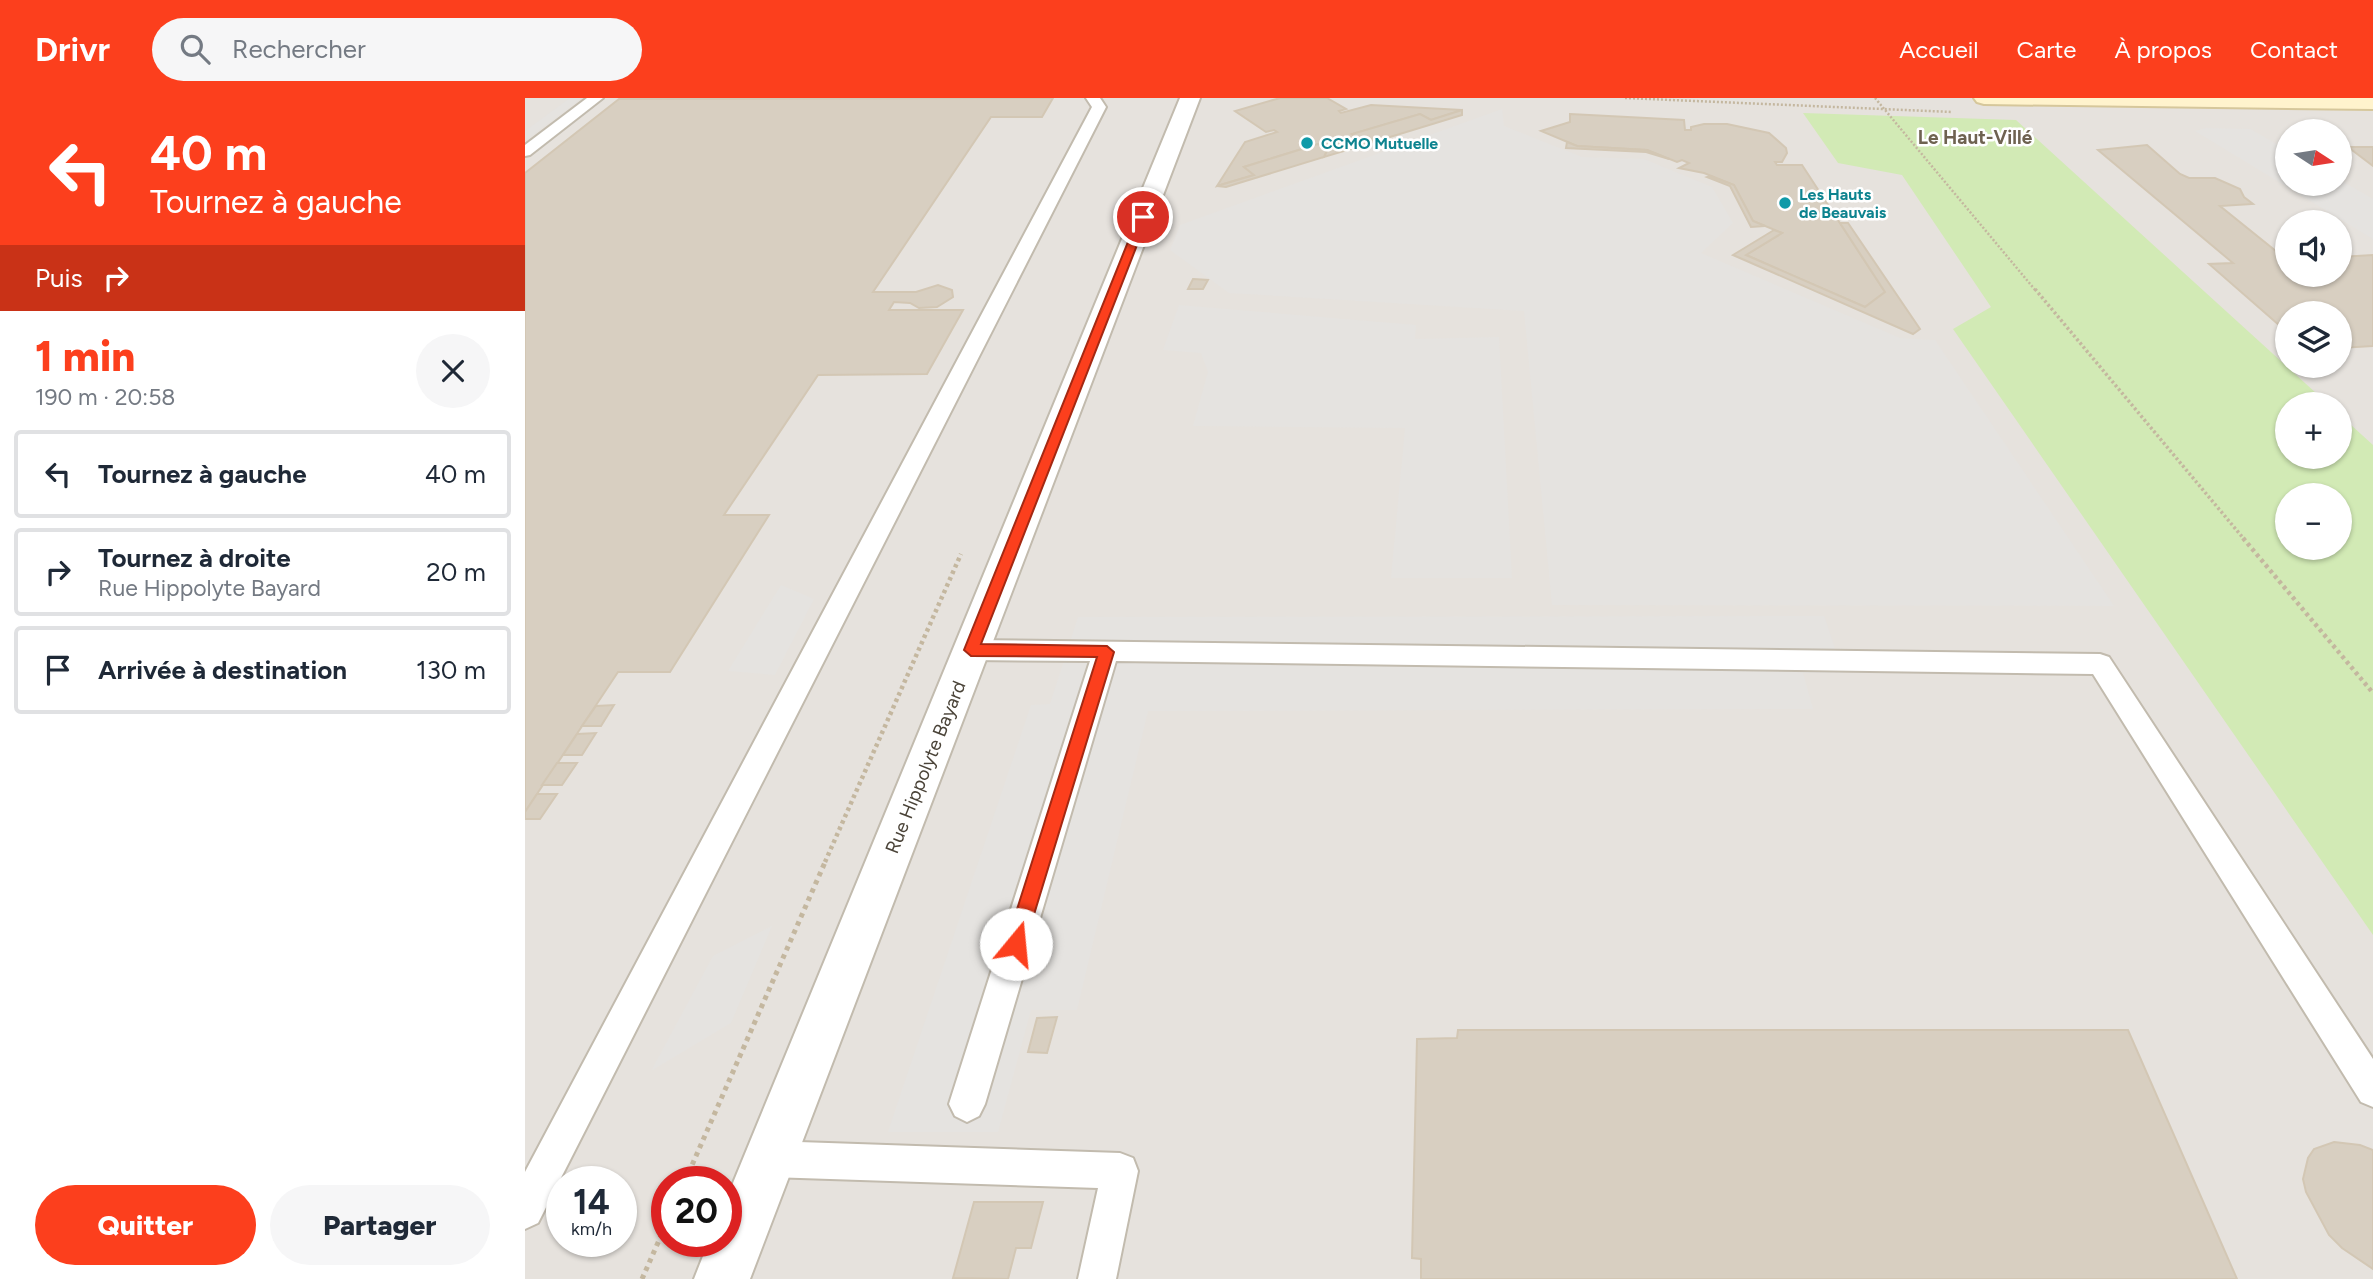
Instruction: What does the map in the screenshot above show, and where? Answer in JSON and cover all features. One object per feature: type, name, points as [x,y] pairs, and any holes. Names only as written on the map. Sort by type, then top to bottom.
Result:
[{"type":"street","name":"Rue Hippolyte Bayard","points":[[722,1279],[1190,98]]},
{"type":"street","points":[[1984,98],[2373,103]]},
{"type":"lane","points":[[525,152],[596,98]]},
{"type":"lane","points":[[525,1210],[1099,107],[1093,98]]},
{"type":"lane","points":[[971,650],[2100,664],[2373,1090]]},
{"type":"lane","points":[[967,1104],[1107,652]]},
{"type":"lane","points":[[770,1159],[1120,1171],[1097,1279]]},
{"type":"path","points":[[1875,98],[2373,693]]},
{"type":"path","points":[[692,1166],[965,544]]},
{"type":"path","points":[[642,1279],[652,1257]]},
{"type":"shaded area","points":[[525,98],[2373,98],[2373,1279],[525,1279]]},
{"type":"shaded area","points":[[570,98],[582,98],[525,141],[525,131]]},
{"type":"shaded area","points":[[1502,109],[1504,126],[1582,157],[1644,159],[1712,187],[1733,223],[1701,253],[1900,338],[1935,340],[2114,606],[1552,605],[1524,311],[1229,293],[1170,250],[1180,225]]},
{"type":"shaded area","points":[[2206,128],[2250,129],[2275,143],[2275,180],[2195,131]]},
{"type":"shaded area","points":[[2352,187],[2373,199],[2373,239],[2352,226],[2352,210],[2325,210],[2302,196],[2352,196]]},
{"type":"shaded area","points":[[1179,305],[1416,325],[1415,339],[1499,337],[1512,578],[1391,578],[1405,428],[1193,426],[1208,372],[1201,353],[1163,350]]},
{"type":"shaded area","points":[[781,585],[814,599],[775,675],[728,671]]},
{"type":"shaded area","points":[[1824,616],[1843,673],[1803,673],[1813,709],[1148,711],[1077,1010],[1031,1010],[998,1132],[888,1132],[1031,705],[1050,704],[1078,617]]},
{"type":"shaded area","points":[[772,926],[731,1023],[651,1071],[713,956]]},
{"type":"green space","points":[[1803,113],[2016,120],[2275,356],[2275,378],[2299,378],[2315,392],[2275,392],[2275,469],[2352,469],[2352,426],[2373,445],[2373,935],[1953,329],[1991,307],[1902,175],[1838,163]]},
{"type":"building","points":[[1053,98],[1042,117],[991,117],[873,292],[916,292],[938,285],[952,290],[953,297],[937,307],[919,308],[910,303],[894,302],[889,310],[963,310],[927,374],[818,375],[724,515],[769,515],[670,672],[618,672],[525,812],[525,173],[619,99]]},
{"type":"building","name":"CCMO Mutuelle","points":[[1280,98],[1327,98],[1346,109],[1339,111],[1341,113],[1371,105],[1462,110],[1431,120],[1420,114],[1352,134],[1361,140],[1377,141],[1324,157],[1327,150],[1318,144],[1244,167],[1254,175],[1217,186],[1245,142],[1277,132],[1266,132],[1235,111]]},
{"type":"building","points":[[1462,110],[1462,115],[1377,141],[1361,140],[1352,134],[1420,114],[1431,120]]},
{"type":"building","name":"Les Hauts de Beauvais","points":[[1570,114],[1684,120],[1685,130],[1704,124],[1727,124],[1769,133],[1786,148],[1787,153],[1782,162],[1775,162],[1777,165],[1802,165],[1885,292],[1865,307],[1746,255],[1782,233],[1753,221],[1734,185],[1704,173],[1679,168],[1689,163],[1682,160],[1677,162],[1647,150],[1577,146],[1541,131],[1570,122]]},
{"type":"building","points":[[1567,142],[1577,146],[1647,150],[1669,159],[1646,152],[1566,148]]},
{"type":"building","points":[[1318,144],[1327,150],[1324,157],[1226,187],[1217,186],[1254,175],[1244,167]]},
{"type":"building","points":[[2147,145],[2180,174],[2189,178],[2215,178],[2240,189],[2244,197],[2253,204],[2220,206],[2275,250],[2275,287],[2352,287],[2352,256],[2373,255],[2373,346],[2352,347],[2352,301],[2275,301],[2275,322],[2209,264],[2233,263],[2098,150]]},
{"type":"building","points":[[2352,147],[2373,147],[2373,166],[2352,150]]},
{"type":"building","points":[[1707,177],[1734,185],[1753,221],[1765,226],[1751,227],[1730,186]]},
{"type":"building","points":[[1840,223],[1848,223],[1920,329],[1913,334],[1733,255],[1774,230],[1782,233],[1746,255],[1865,307],[1885,292]]},
{"type":"building","points":[[1193,279],[1208,280],[1203,289],[1188,289]]},
{"type":"building","points":[[614,705],[601,726],[582,726],[596,706]]},
{"type":"building","points":[[596,733],[582,755],[563,755],[577,734]]},
{"type":"building","points":[[557,763],[577,763],[562,785],[542,785]]},
{"type":"building","points":[[537,794],[557,794],[540,819],[525,819],[525,812]]},
{"type":"building","points":[[1057,1017],[1047,1053],[1028,1052],[1037,1018]]},
{"type":"building","points":[[1458,1030],[2128,1030],[2237,1279],[1421,1279],[1421,1259],[1412,1258],[1417,1039],[1457,1038]]},
{"type":"building","points":[[2334,1142],[2360,1145],[2373,1150],[2373,1269],[2342,1248],[2329,1235],[2306,1192],[2303,1179],[2308,1158],[2314,1149]]},
{"type":"building","points":[[974,1202],[1043,1202],[1031,1248],[1016,1248],[1008,1279],[953,1278]]},
{"type":"place","name":"CCMO Mutuelle","points":[[1307,143]]},
{"type":"place","name":"Les Hauts de Beauvais","points":[[1785,203]]},
{"type":"district","name":"Le Haut-Villé","points":[[1975,137]]},
{"type":"route","points":[[1016,944],[1107,652],[971,650],[1143,217]]}]
